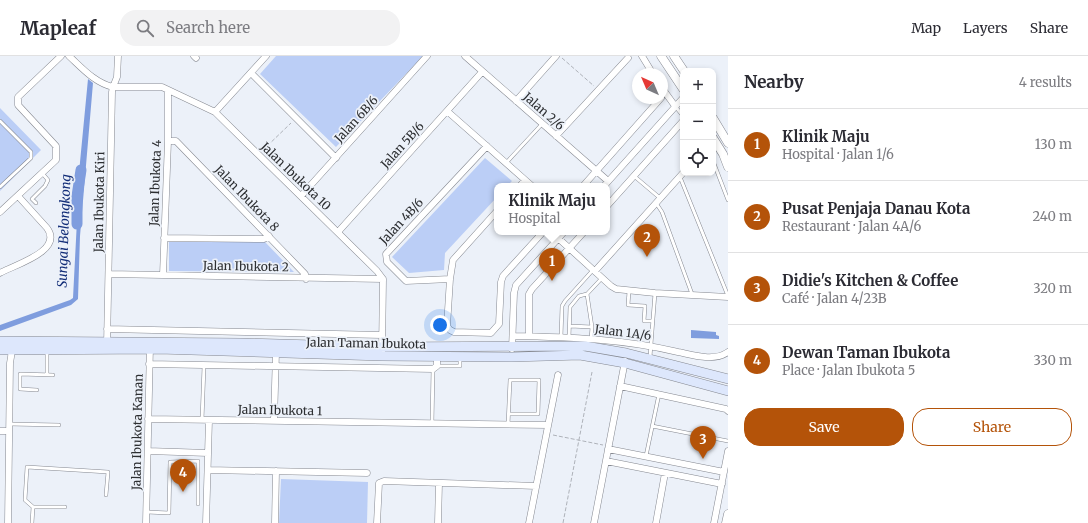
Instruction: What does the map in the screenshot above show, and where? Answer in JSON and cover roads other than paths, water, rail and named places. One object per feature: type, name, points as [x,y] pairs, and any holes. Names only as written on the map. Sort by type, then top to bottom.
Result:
[{"type":"main road","name":"Jalan Taman Ibukota","points":[[7,346],[150,346],[241,343],[382,346],[585,346],[626,353],[728,379]]},
{"type":"main road","name":"Jalan Taman Ibukota","points":[[7,346],[47,350],[107,346]]},
{"type":"main road","name":"Jalan Taman Ibukota","points":[[150,346],[382,356],[436,364],[460,356],[580,356],[625,363],[728,390]]},
{"type":"street","points":[[0,212],[56,160],[56,146],[18,105],[18,97],[61,56]]},
{"type":"street","points":[[69,56],[95,79],[105,85],[113,86]]},
{"type":"street","name":"Jalan Ibukota Kiri","points":[[107,346],[113,86],[117,77],[118,56]]},
{"type":"street","points":[[215,112],[266,56]]},
{"type":"street","name":"Jalan 6B/6","points":[[301,196],[427,56]]},
{"type":"street","name":"Jalan 2/6","points":[[465,56],[596,171],[605,183]]},
{"type":"street","points":[[516,101],[557,56]]},
{"type":"street","points":[[642,56],[649,68]]},
{"type":"street","points":[[661,56],[680,84]]},
{"type":"street","points":[[674,56],[682,68]]},
{"type":"street","points":[[556,136],[628,58]]},
{"type":"street","name":"Jalan 5B/6","points":[[338,232],[482,72]]},
{"type":"street","points":[[250,73],[336,158]]},
{"type":"street","name":"Jalan Ibukota 10","points":[[113,86],[162,87],[215,112],[338,232],[383,279]]},
{"type":"street","name":"Jalan Ibukota 4","points":[[163,275],[168,141],[168,91]]},
{"type":"street","points":[[668,99],[675,106]]},
{"type":"street","points":[[607,183],[680,101]]},
{"type":"street","points":[[586,183],[654,104]]},
{"type":"street","points":[[447,111],[528,183]]},
{"type":"street","points":[[716,123],[728,143]]},
{"type":"street","points":[[610,203],[680,124]]},
{"type":"street","points":[[714,140],[723,154],[728,167]]},
{"type":"street","name":"Jalan Ibukota 8","points":[[168,141],[176,141],[305,274],[306,279]]},
{"type":"street","name":"Jalan 4B/6","points":[[450,279],[406,281],[387,262],[386,254],[487,146]]},
{"type":"street","points":[[594,271],[681,176]]},
{"type":"street","points":[[0,273],[35,256],[50,243],[52,237],[47,228],[18,196]]},
{"type":"street","points":[[494,214],[453,260],[450,279],[447,326],[454,332],[490,333],[499,324],[501,282],[504,276],[540,235]]},
{"type":"street","points":[[512,357],[514,292],[516,286],[561,235]]},
{"type":"street","points":[[529,336],[529,294],[581,235]]},
{"type":"street","points":[[164,238],[264,239],[269,236]]},
{"type":"street","points":[[558,238],[616,289],[655,293],[728,297]]},
{"type":"street","name":"Jalan Ibukota 2","points":[[108,274],[306,279],[383,279]]},
{"type":"street","points":[[382,356],[383,279]]},
{"type":"street","points":[[107,329],[382,335]]},
{"type":"street","points":[[240,331],[241,343]]},
{"type":"street","name":"Jalan 1A/6","points":[[513,336],[561,337],[651,345],[698,356],[722,357],[728,352]]},
{"type":"street","points":[[7,346],[10,363],[8,523]]},
{"type":"street","name":"Jalan Ibukota Kanan","points":[[146,523],[150,346]]},
{"type":"street","points":[[274,421],[276,352]]},
{"type":"street","points":[[594,523],[626,353]]},
{"type":"street","points":[[149,364],[276,366],[436,364]]},
{"type":"street","points":[[529,523],[558,374]]},
{"type":"street","points":[[620,386],[726,409],[728,411]]},
{"type":"street","name":"Jalan Ibukota 1","points":[[148,419],[548,425]]},
{"type":"street","points":[[206,523],[209,420]]},
{"type":"street","points":[[0,431],[9,427]]},
{"type":"street","points":[[608,447],[724,472]]},
{"type":"street","points":[[148,451],[208,453]]},
{"type":"street","points":[[714,523],[728,451]]},
{"type":"street","points":[[606,461],[722,484]]},
{"type":"street","points":[[208,470],[367,473]]},
{"type":"street","points":[[275,523],[276,471]]},
{"type":"street","points":[[656,523],[665,473]]},
{"type":"street","points":[[377,523],[379,483],[536,486]]},
{"type":"street","points":[[438,523],[439,483]]},
{"type":"street","points":[[726,523],[728,514]]},
{"type":"lane","points":[[675,106],[680,112]]},
{"type":"lane","points":[[0,121],[31,152],[32,155],[31,158],[0,187]]},
{"type":"lane","points":[[506,163],[542,124]]},
{"type":"lane","points":[[716,169],[728,200]]},
{"type":"lane","points":[[36,203],[32,199],[45,186],[48,180],[42,173]]},
{"type":"lane","points":[[634,176],[658,201],[692,295]]},
{"type":"lane","points":[[682,176],[728,297]]},
{"type":"lane","points":[[561,337],[562,306],[564,301],[594,271]]},
{"type":"lane","points":[[569,338],[570,307],[579,296],[587,294],[602,278]]},
{"type":"lane","points":[[629,290],[628,305],[645,306],[644,320],[652,321]]},
{"type":"lane","points":[[650,359],[655,293]]},
{"type":"lane","points":[[587,294],[592,327],[591,339]]},
{"type":"lane","points":[[570,326],[592,327]]},
{"type":"lane","points":[[47,350],[47,375]]},
{"type":"lane","points":[[432,423],[436,364]]},
{"type":"lane","points":[[202,420],[204,365]]},
{"type":"lane","points":[[37,390],[20,389],[19,375],[21,373],[53,375]]},
{"type":"lane","points":[[508,424],[510,380],[538,380],[538,414],[509,414]]},
{"type":"lane","points":[[10,383],[19,383]]},
{"type":"lane","points":[[646,456],[659,394]]},
{"type":"lane","points":[[9,427],[59,425]]},
{"type":"lane","points":[[652,426],[728,441]]},
{"type":"lane","points":[[146,512],[169,513],[170,462],[198,462],[198,504]]},
{"type":"lane","points":[[65,506],[33,507],[25,500],[27,467],[108,472],[106,495]]},
{"type":"lane","points":[[198,482],[207,482]]},
{"type":"lane","points":[[32,523],[33,507]]},
{"type":"water","points":[[88,79],[93,83],[80,236],[78,299],[71,305],[0,331],[0,325],[73,298],[80,162]]},
{"type":"water","points":[[691,330],[716,332],[719,339],[691,338]]},
{"type":"waterway","name":"Sungai Belongkong","points":[[77,224],[77,196],[81,170]]},
{"type":"place","name":"Pusat Penjaja Danau Kota","points":[[647,257]]},
{"type":"place","name":"Klinik Maju","points":[[552,281]]},
{"type":"place","name":"Didie's Kitchen & Coffee","points":[[703,459]]},
{"type":"place","name":"Dewan Taman Ibukota","points":[[183,492]]}]
